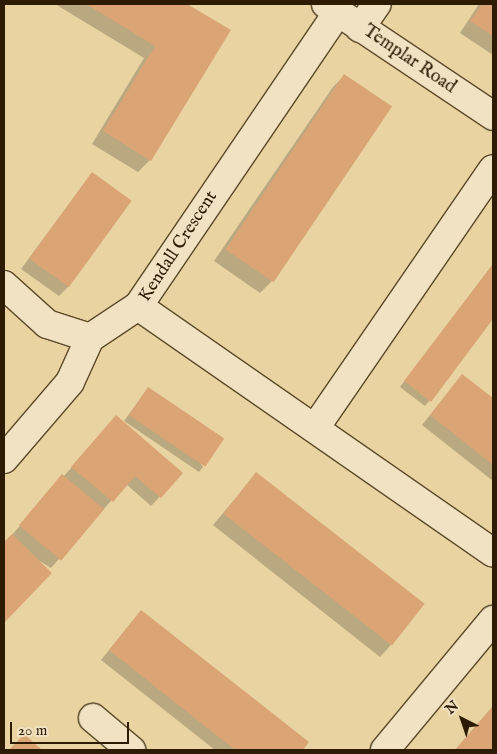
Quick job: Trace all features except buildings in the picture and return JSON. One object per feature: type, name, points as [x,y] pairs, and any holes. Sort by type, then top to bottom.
[{"type":"street","points":[[360,28],[377,4]]},
{"type":"street","name":"Templar Road","points":[[332,8],[493,116]]},
{"type":"street","name":"Kendall Crescent","points":[[332,8],[138,306],[493,553]]},
{"type":"street","points":[[315,428],[493,169]]},
{"type":"street","points":[[4,285],[47,324],[90,338]]},
{"type":"street","points":[[4,459],[70,382],[90,338],[138,306]]},
{"type":"street","points":[[385,750],[493,620]]},
{"type":"street","points":[[93,718],[132,750]]}]
